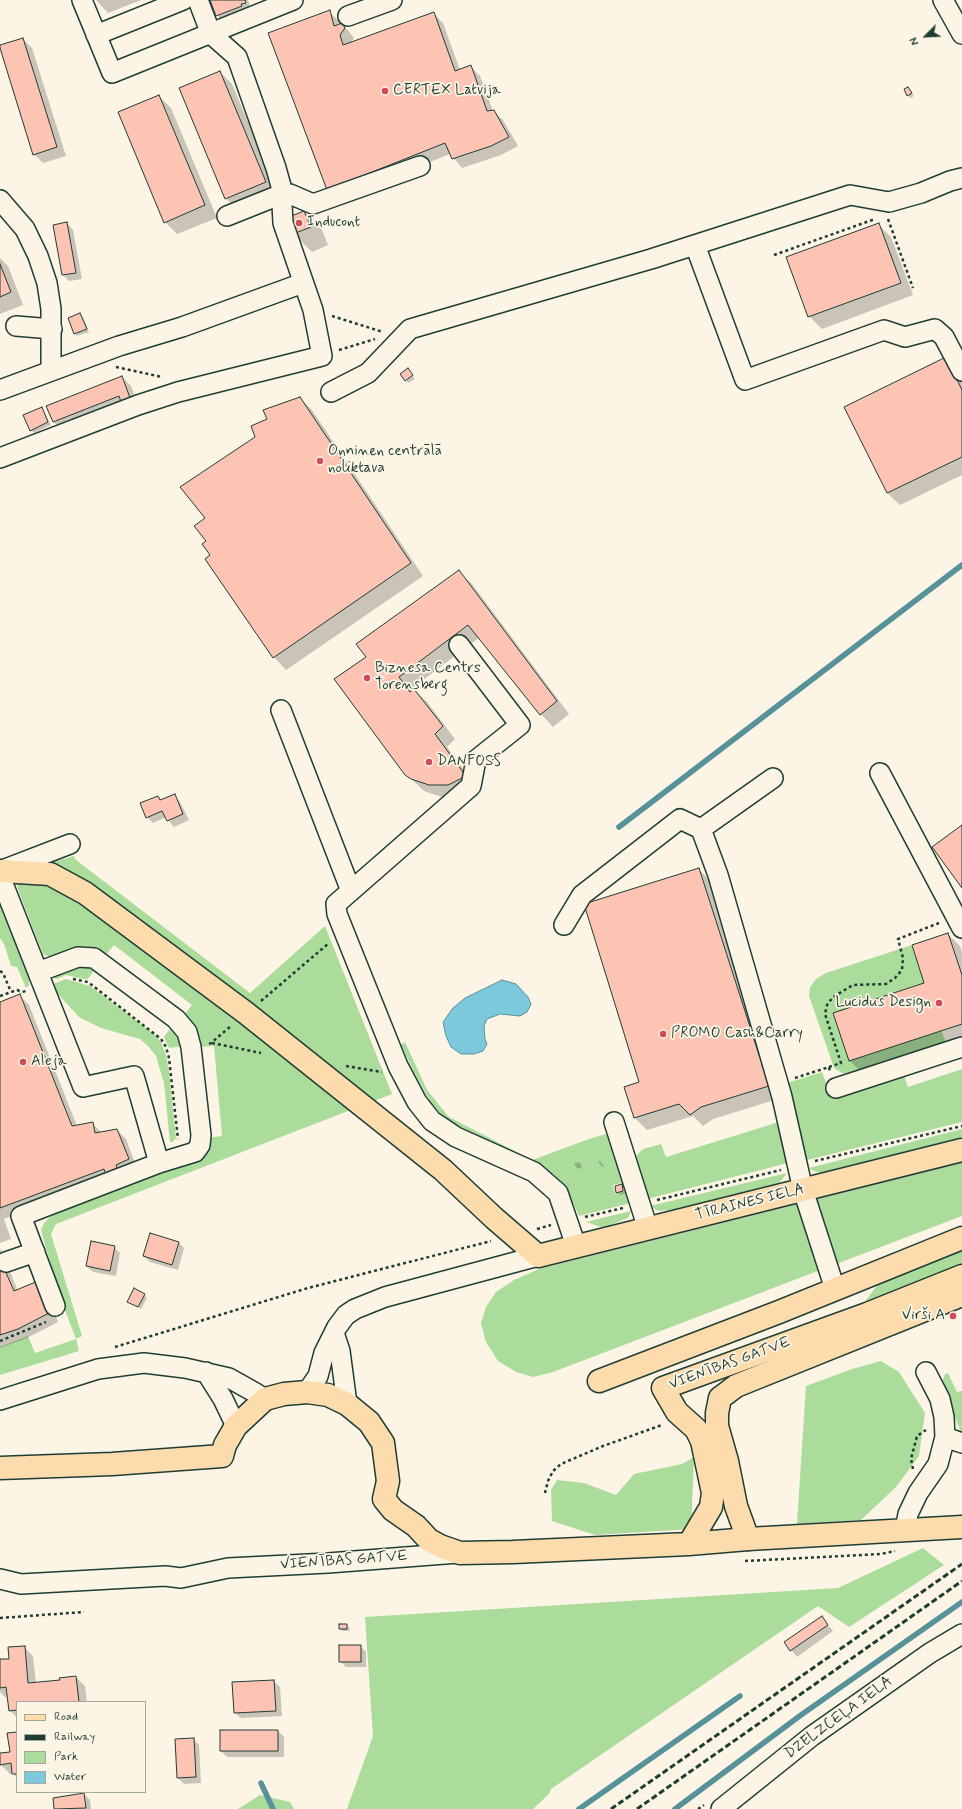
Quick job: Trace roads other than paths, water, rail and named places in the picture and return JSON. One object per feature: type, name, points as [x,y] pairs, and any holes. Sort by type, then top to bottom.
[{"type":"main road","points":[[0,871],[50,874],[85,893],[265,1028],[443,1170],[513,1235],[538,1256]]},
{"type":"main road","name":"TĪRAINES IELA","points":[[538,1256],[962,1150]]},
{"type":"main road","name":"VIENĪBAS GATVE","points":[[599,1381],[962,1238]]},
{"type":"main road","name":"VIENĪBAS GATVE","points":[[689,1544],[711,1507],[713,1492],[702,1441],[696,1429],[677,1412],[663,1388],[867,1314],[962,1276]]},
{"type":"main road","name":"VIENĪBAS GATVE","points":[[748,1539],[736,1506],[727,1461],[717,1426],[716,1413],[720,1398],[736,1386],[962,1295]]},
{"type":"main road","points":[[0,1468],[112,1464],[222,1456],[225,1445],[236,1426],[265,1399],[284,1394],[307,1392],[328,1395],[347,1404],[369,1422],[383,1443],[388,1481],[384,1499],[393,1510],[416,1526],[429,1540],[440,1546],[460,1552]]},
{"type":"main road","name":"VIENĪBAS GATVE","points":[[460,1552],[550,1551],[962,1527]]},
{"type":"street","points":[[82,0],[112,73],[293,0]]},
{"type":"street","points":[[96,35],[184,0]]},
{"type":"street","points":[[0,458],[165,396],[199,386],[322,356],[313,310],[283,223],[282,194],[276,168],[237,57],[211,34],[198,0]]},
{"type":"street","points":[[348,16],[392,0]]},
{"type":"street","points":[[943,0],[962,34]]},
{"type":"street","points":[[227,216],[282,194],[290,194],[313,204],[420,166]]},
{"type":"street","points":[[330,392],[368,373],[410,329],[695,245],[850,195],[889,202],[921,193],[950,181],[962,178]]},
{"type":"street","points":[[0,200],[25,229],[38,256],[48,284],[52,328],[51,370]]},
{"type":"street","points":[[695,245],[745,380],[884,330],[905,337],[935,329],[944,337],[962,371]]},
{"type":"street","points":[[0,390],[51,370],[119,346],[182,327],[303,283]]},
{"type":"street","points":[[16,326],[52,328]]},
{"type":"street","points":[[459,645],[520,725],[476,760],[471,786],[336,904],[337,914],[403,1077],[417,1102],[432,1121],[456,1136],[534,1172],[558,1193],[576,1246]]},
{"type":"street","points":[[281,710],[351,891]]},
{"type":"street","points":[[880,773],[959,922]]},
{"type":"street","points":[[701,829],[773,778]]},
{"type":"street","points":[[564,925],[582,895],[680,819],[701,829],[718,875],[778,1083],[803,1190],[835,1289]]},
{"type":"street","points":[[0,871],[70,844]]},
{"type":"street","points":[[0,876],[83,1087],[134,1076],[159,1163]]},
{"type":"street","points":[[41,979],[78,957],[94,958],[176,1019],[187,1032],[191,1046],[201,1135],[200,1145],[195,1152],[180,1158],[159,1163],[21,1216],[55,1306]]},
{"type":"street","points":[[836,1088],[962,1047]]},
{"type":"street","points":[[614,1122],[648,1228]]},
{"type":"street","points":[[6,1262],[35,1252]]},
{"type":"street","points":[[307,1392],[318,1376],[324,1353],[334,1333],[346,1315],[355,1309],[385,1297],[538,1256]]},
{"type":"street","points":[[334,1333],[340,1350],[347,1404]]},
{"type":"street","points":[[0,1400],[98,1369],[144,1363],[206,1372],[228,1378],[265,1399]]},
{"type":"street","points":[[206,1372],[223,1399],[236,1426]]},
{"type":"street","points":[[905,1530],[908,1514],[918,1493],[954,1440],[944,1417],[940,1399],[926,1372]]},
{"type":"street","name":"VIENĪBAS GATVE","points":[[0,1579],[21,1584],[158,1577],[181,1578],[228,1568],[328,1563],[460,1552]]},
{"type":"street","name":"DZELZCEĻA IELA","points":[[721,1809],[812,1736],[930,1653],[962,1634]]},
{"type":"water","points":[[502,980],[516,984],[528,997],[531,1004],[527,1012],[520,1016],[500,1014],[487,1019],[484,1026],[487,1044],[483,1051],[474,1054],[461,1054],[451,1047],[446,1036],[443,1022],[453,1008],[465,998]]},
{"type":"waterway","points":[[619,827],[962,565]]},
{"type":"waterway","points":[[675,1809],[801,1715],[962,1602]]},
{"type":"waterway","points":[[579,1809],[740,1696]]},
{"type":"waterway","points":[[261,1783],[273,1809]]},
{"type":"railway","points":[[611,1809],[962,1564]]},
{"type":"railway","points":[[637,1809],[962,1581]]},
{"type":"place","name":"CERTEX Latvija","points":[[385,91]]},
{"type":"place","name":"Inducont","points":[[299,223]]},
{"type":"place","name":"Onninen centrālā noliktava","points":[[320,461]]},
{"type":"place","name":"Biznesa Centrs Torensberg","points":[[367,678]]},
{"type":"place","name":"DANFOSS","points":[[429,762]]},
{"type":"place","name":"Lucidus Design","points":[[939,1003]]},
{"type":"place","name":"PROMO Cash&Carry","points":[[663,1034]]},
{"type":"place","name":"Aleja","points":[[23,1062]]},
{"type":"place","name":"Virši A","points":[[953,1316]]}]
